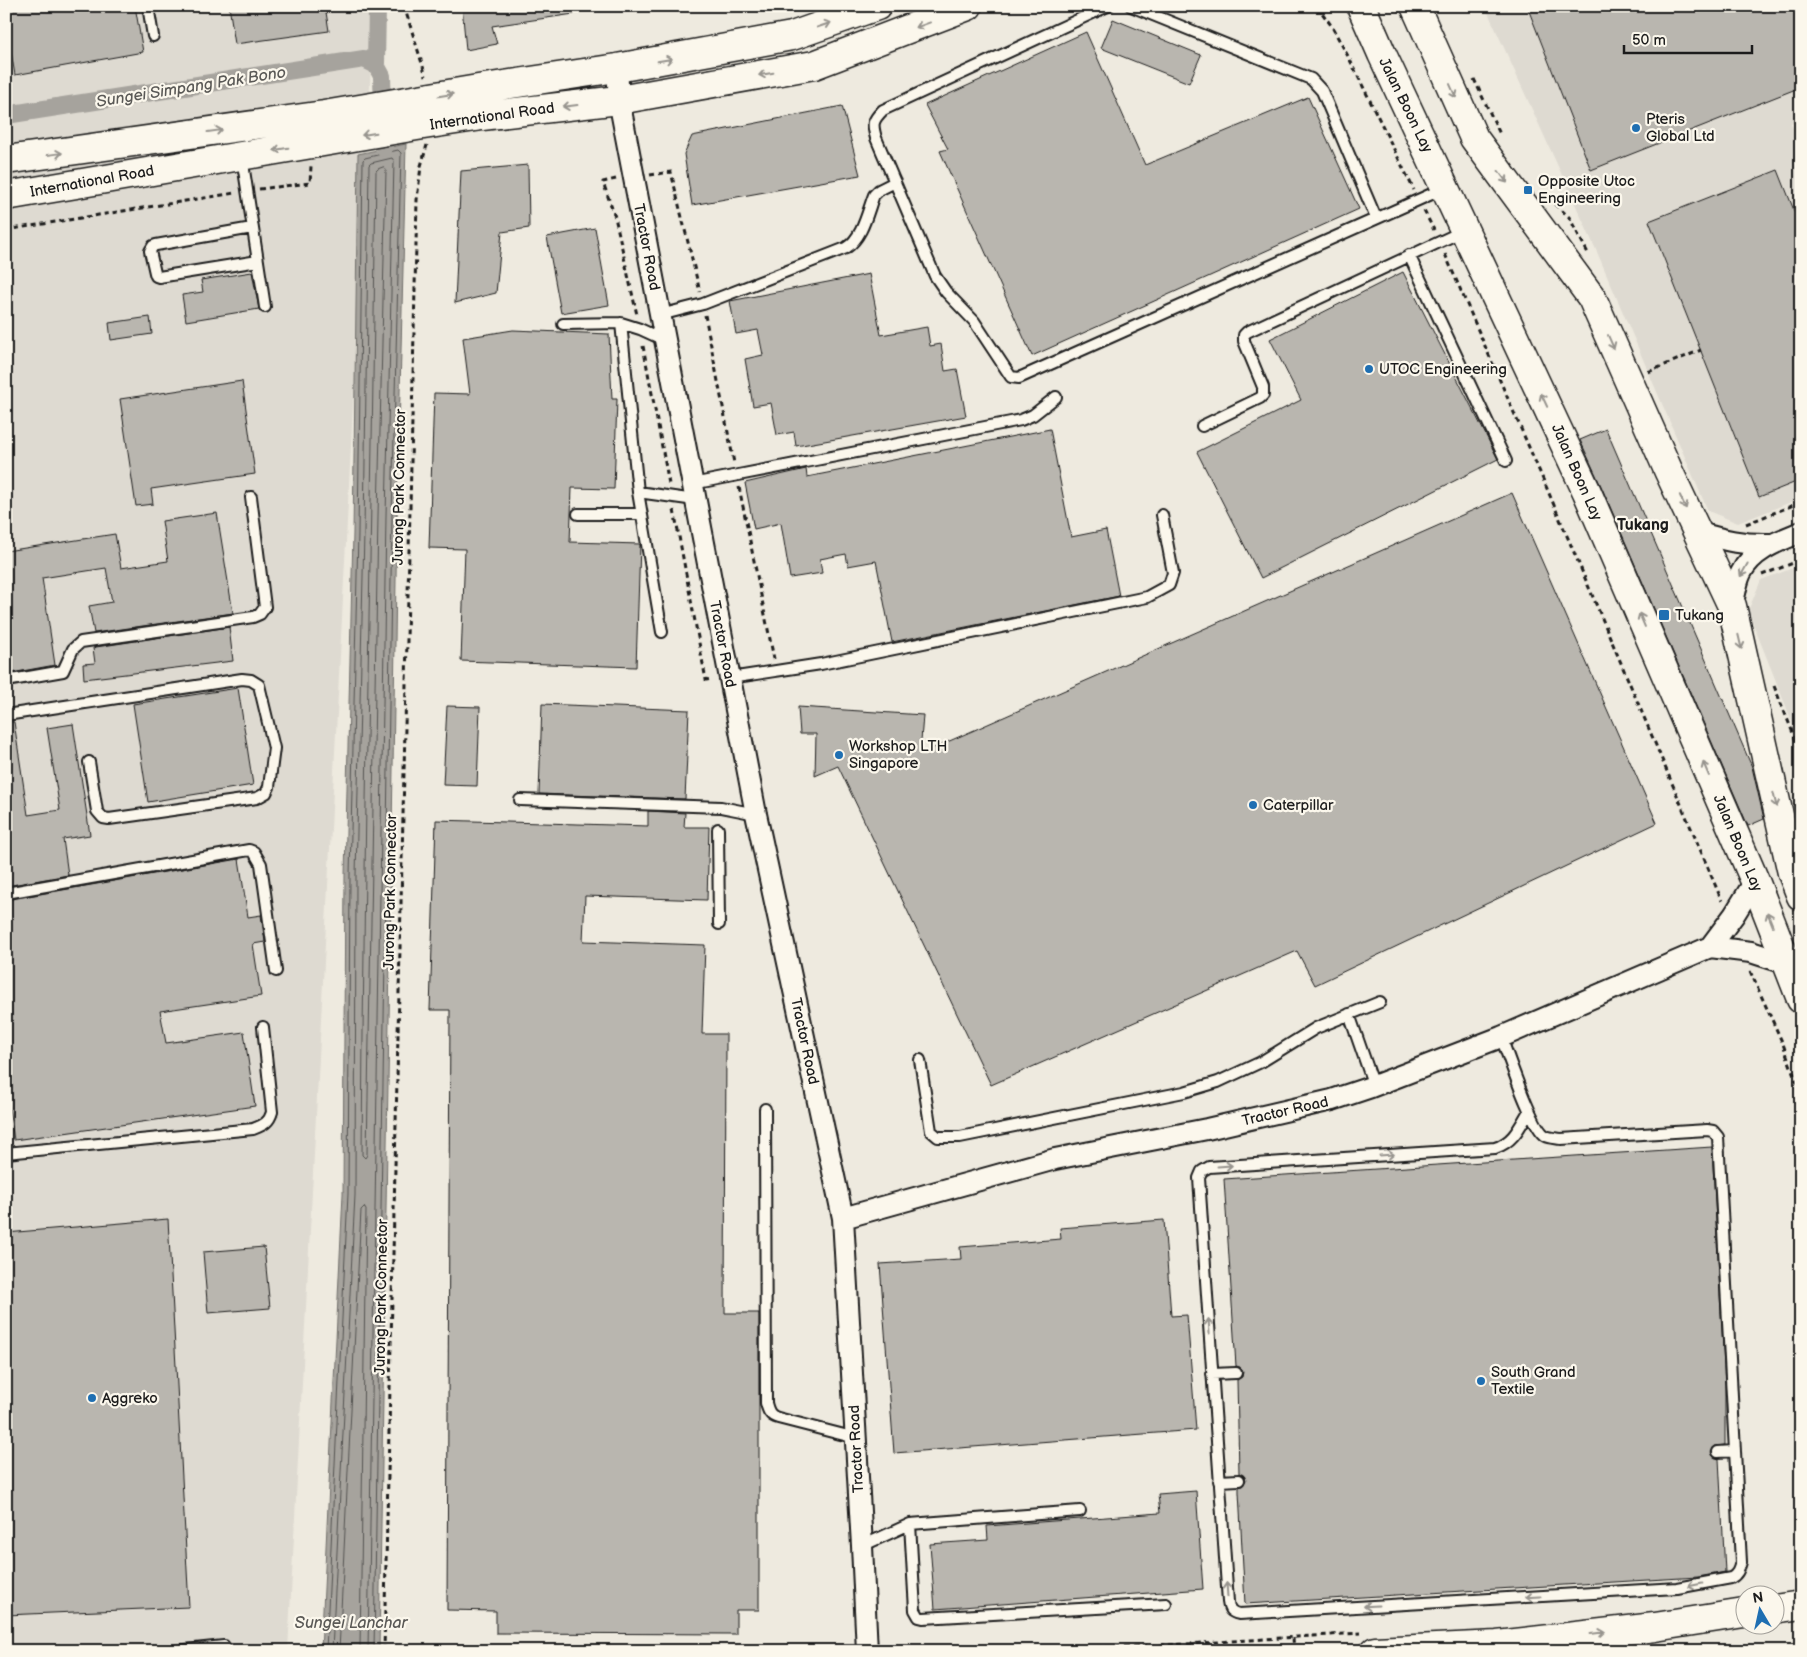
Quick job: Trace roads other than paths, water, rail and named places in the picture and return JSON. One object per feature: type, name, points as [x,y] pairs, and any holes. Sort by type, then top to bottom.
[{"type":"main road","name":"International Road","points":[[6,196],[241,156],[316,152],[478,89],[617,68],[792,36],[878,6]]},
{"type":"main road","name":"International Road","points":[[6,160],[324,115],[421,112],[482,116],[619,100],[814,66],[968,6]]},
{"type":"main road","name":"Jalan Boon Lay","points":[[1361,6],[1587,492],[1754,881],[1801,999]]},
{"type":"main road","points":[[1415,6],[1474,138],[1592,298],[1732,606],[1792,873],[1801,896]]},
{"type":"main road","points":[[1425,6],[1434,46]]},
{"type":"main road","points":[[1784,1608],[1801,1605]]},
{"type":"main road","points":[[1375,1651],[1497,1645],[1655,1627],[1734,1615]]},
{"type":"street","name":"Tractor Road","points":[[617,68],[619,100],[756,814],[842,1218],[867,1651]]},
{"type":"street","points":[[1697,532],[1749,545],[1771,544]]},
{"type":"street","points":[[1732,606],[1741,573],[1748,562],[1771,544],[1801,532]]},
{"type":"street","name":"Tractor Road","points":[[842,1218],[1055,1159],[1208,1129],[1332,1100],[1374,1086],[1501,1037],[1710,947],[1734,915],[1754,881]]},
{"type":"street","points":[[1710,947],[1751,952],[1788,964]]},
{"type":"lane","points":[[148,6],[153,36]]},
{"type":"lane","points":[[1108,6],[883,110],[876,117],[872,125],[935,276],[946,292],[974,321],[1011,377],[1018,378],[1446,188]]},
{"type":"lane","points":[[1131,6],[1311,79],[1318,85],[1376,218]]},
{"type":"lane","points":[[241,156],[265,307]]},
{"type":"lane","points":[[660,316],[703,304],[846,248],[855,242],[874,195],[879,190],[895,182]]},
{"type":"lane","points":[[252,228],[156,245],[150,251],[155,274],[159,277],[258,261]]},
{"type":"lane","points":[[1202,426],[1263,395],[1263,387],[1244,341],[1244,335],[1247,332],[1465,229]]},
{"type":"lane","points":[[1410,255],[1506,461]]},
{"type":"lane","points":[[621,323],[638,492],[662,632]]},
{"type":"lane","points":[[564,324],[621,323],[664,340]]},
{"type":"lane","points":[[638,492],[694,492],[737,476],[1021,420],[1033,415],[1056,397]]},
{"type":"lane","points":[[6,681],[63,671],[73,648],[81,642],[253,617],[260,614],[265,607],[251,497]]},
{"type":"lane","points":[[578,514],[642,514]]},
{"type":"lane","points":[[730,678],[821,664],[1147,597],[1169,585],[1173,573],[1162,515]]},
{"type":"lane","points":[[6,714],[242,678],[251,680],[259,685],[274,748],[266,793],[257,798],[109,819],[103,818],[96,811],[89,762]]},
{"type":"lane","points":[[520,800],[721,807],[756,814]]},
{"type":"lane","points":[[718,829],[719,924]]},
{"type":"lane","points":[[6,893],[249,850],[254,852],[261,864],[276,971]]},
{"type":"lane","points":[[920,1060],[932,1131],[938,1137],[960,1137],[1184,1092],[1218,1082],[1261,1062],[1316,1028],[1380,1002]]},
{"type":"lane","points":[[1349,1014],[1374,1086]]},
{"type":"lane","points":[[6,1153],[253,1129],[263,1125],[270,1119],[272,1112],[263,1027]]},
{"type":"lane","points":[[1501,1037],[1529,1111],[1541,1132],[1546,1136],[1554,1138],[1713,1130],[1718,1137],[1727,1340],[1741,1562],[1739,1569],[1736,1575],[1731,1578],[1677,1588],[1239,1614],[1232,1612],[1228,1606],[1199,1178],[1205,1168],[1495,1148],[1512,1140],[1529,1111]]},
{"type":"lane","points":[[766,1108],[766,1403],[772,1416],[856,1438]]},
{"type":"lane","points":[[1212,1374],[1236,1373]]},
{"type":"lane","points":[[1718,1452],[1734,1451]]},
{"type":"lane","points":[[1220,1481],[1239,1480]]},
{"type":"lane","points":[[862,1546],[910,1524],[1080,1511]]},
{"type":"lane","points":[[910,1524],[915,1610],[919,1617],[1166,1604]]},
{"type":"lane","points":[[175,1651],[224,1646],[227,1651]]},
{"type":"water","name":"Sungei Lanchar","points":[[406,144],[397,516],[379,1651],[321,1651],[343,1194],[345,875],[353,533],[358,154]]},
{"type":"waterway","name":"Sungei Lanchar","points":[[377,6],[376,65],[382,76],[384,148]]},
{"type":"waterway","name":"Sungei Simpang Pak Bono","points":[[6,115],[364,59],[376,65]]},
{"type":"place","name":"Pteris Global Ltd","points":[[1636,128]]},
{"type":"place","name":"Opposite Utoc Engineering","points":[[1528,190]]},
{"type":"place","name":"UTOC Engineering","points":[[1369,369]]},
{"type":"place","name":"Tukang","points":[[1664,615]]},
{"type":"place","name":"Workshop LTH Singapore","points":[[839,755]]},
{"type":"place","name":"Caterpillar","points":[[1253,805]]},
{"type":"place","name":"South Grand Textile","points":[[1481,1381]]},
{"type":"place","name":"Aggreko","points":[[92,1398]]},
{"type":"district","name":"Tukang","points":[[1643,524]]}]
